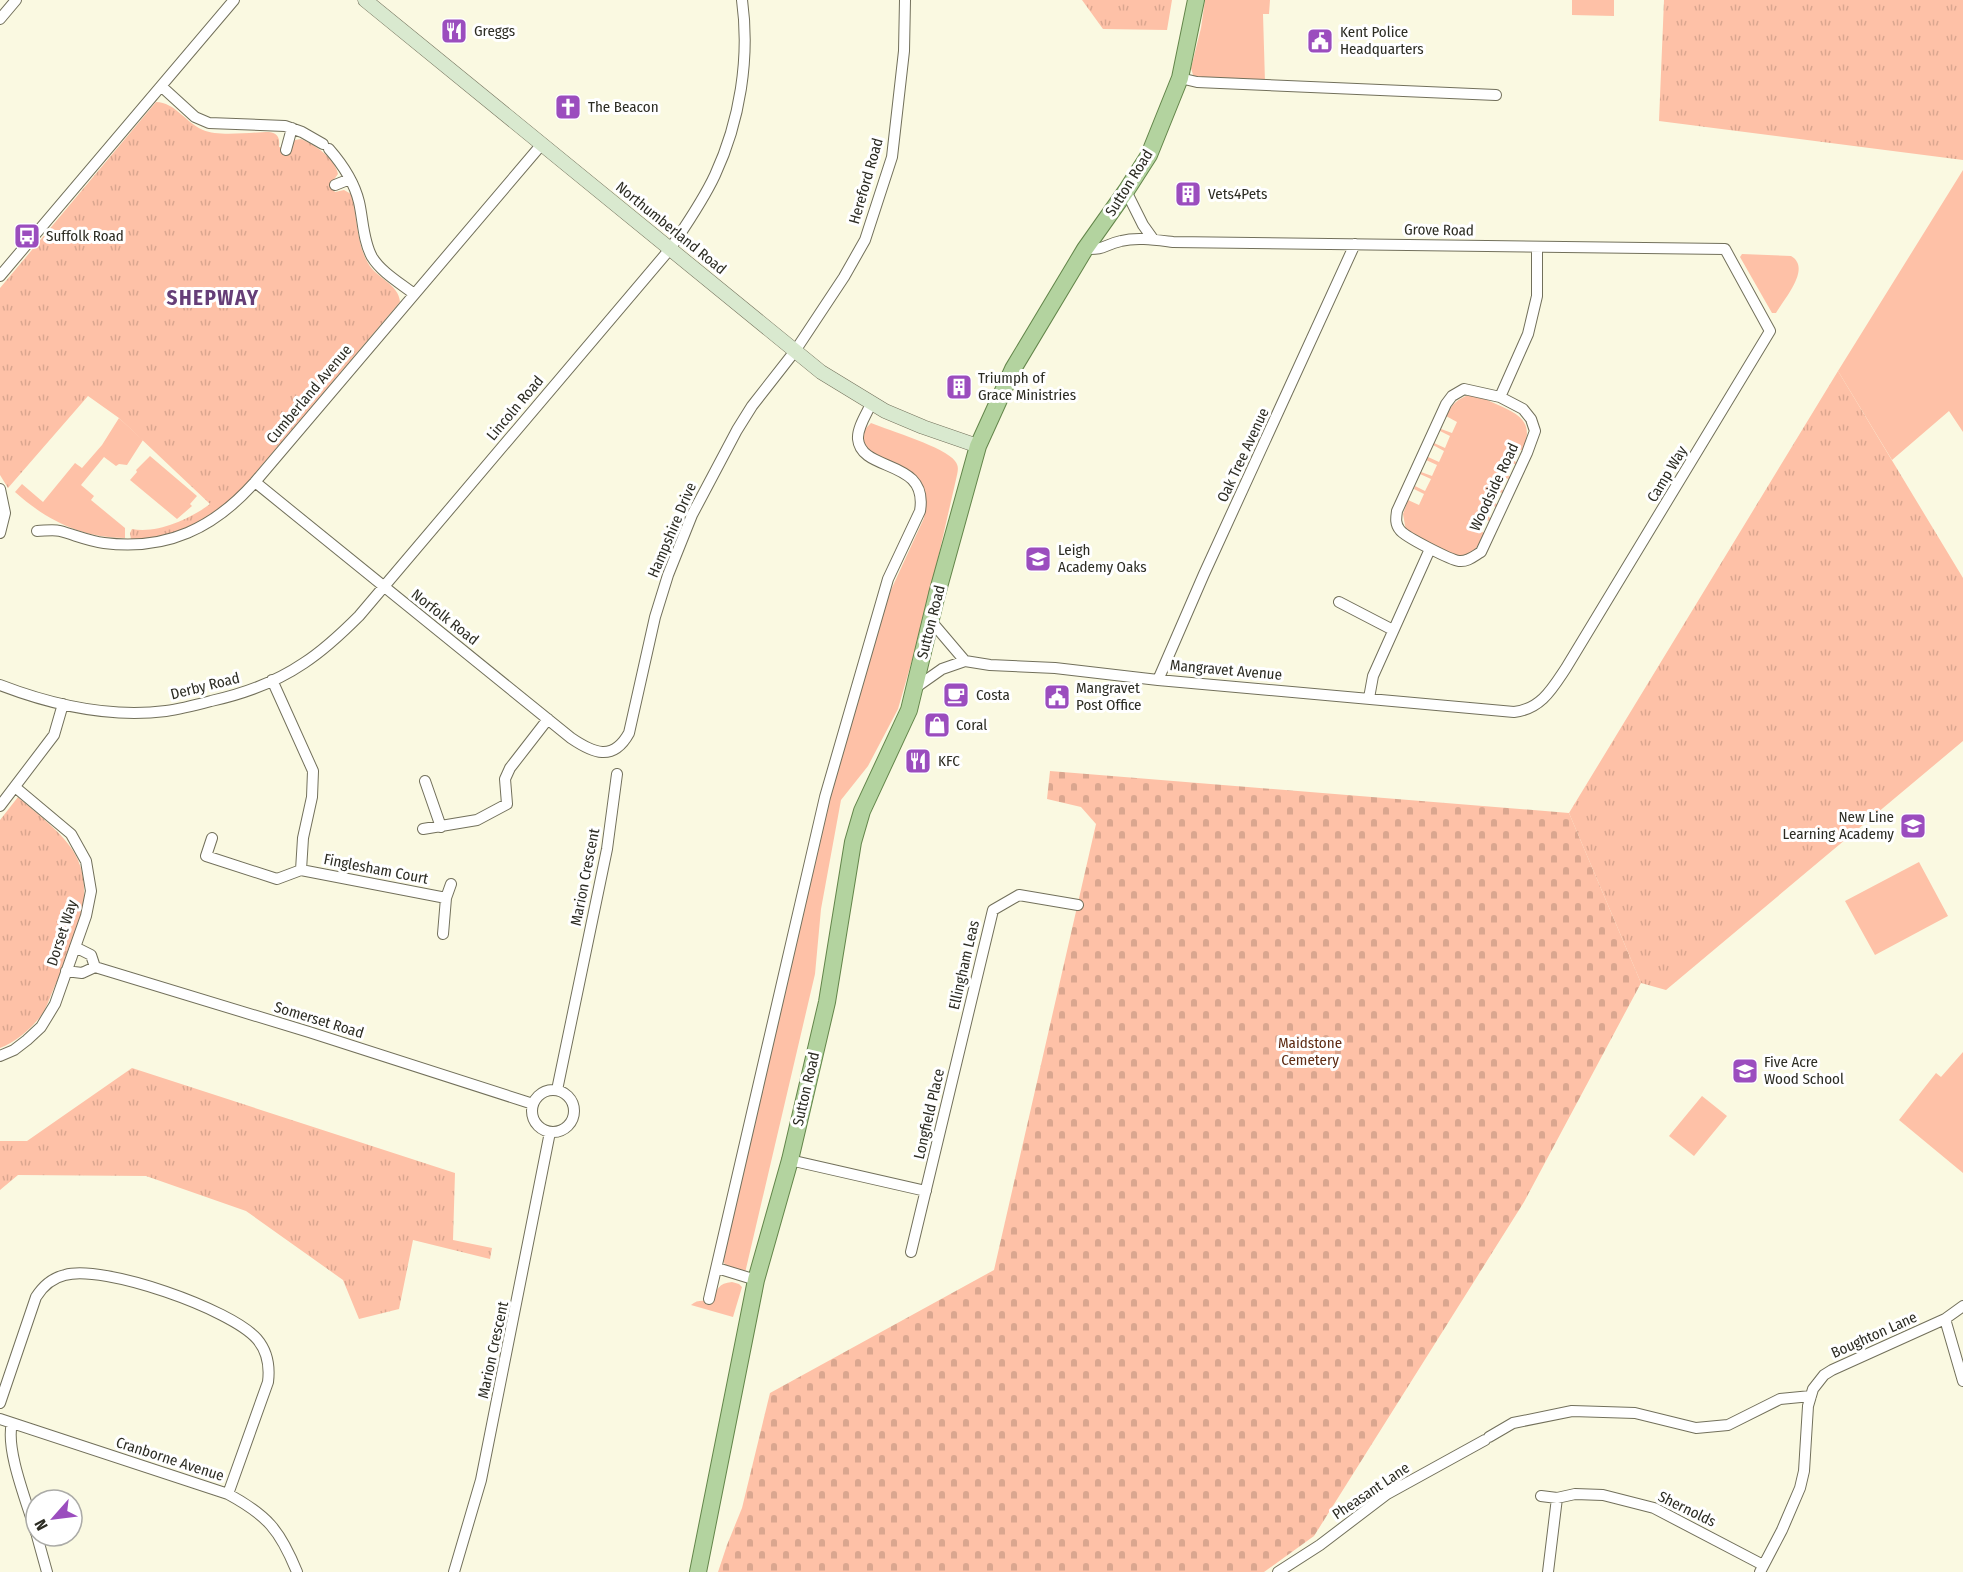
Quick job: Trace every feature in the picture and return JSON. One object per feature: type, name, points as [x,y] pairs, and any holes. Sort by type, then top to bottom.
[{"type":"main road","name":"Sutton Road","points":[[698,1572],[756,1280],[790,1160],[827,1002],[853,842],[862,811],[909,710],[978,446],[1013,369],[1085,249],[1149,155],[1180,78],[1196,0]]},
{"type":"street","points":[[0,19],[16,0]]},
{"type":"street","points":[[0,276],[234,0]]},
{"type":"street","name":"Northumberland Road","points":[[365,0],[821,372],[871,404],[923,427],[978,446]]},
{"type":"street","name":"Lincoln Road","points":[[383,587],[670,249],[694,214],[715,176],[731,131],[743,79],[745,32],[742,0]]},
{"type":"street","name":"Hereford Road","points":[[795,351],[844,277],[865,240],[892,157],[902,71],[905,0]]},
{"type":"street","points":[[1180,78],[1197,81],[1496,94]]},
{"type":"street","points":[[161,86],[195,117],[209,123],[263,124],[292,128],[326,146],[350,179],[358,200],[372,257],[385,272],[414,294]]},
{"type":"street","points":[[286,150],[292,128]]},
{"type":"street","name":"Cumberland Avenue","points":[[37,531],[58,531],[102,543],[119,545],[164,540],[207,525],[229,508],[255,482],[542,144]]},
{"type":"street","points":[[335,185],[350,179]]},
{"type":"street","points":[[1126,191],[1143,225],[1153,239]]},
{"type":"street","name":"Grove Road","points":[[1085,249],[1101,250],[1120,241],[1153,239],[1173,242],[1725,249]]},
{"type":"street","name":"Oak Tree Avenue","points":[[1158,680],[1355,243]]},
{"type":"street","points":[[1500,397],[1528,334],[1537,296],[1537,247]]},
{"type":"street","name":"Camp Way","points":[[1535,706],[1545,697],[1566,668],[1770,330],[1725,249]]},
{"type":"street","name":"Hampshire Drive","points":[[623,742],[632,722],[655,616],[668,574],[692,515],[742,422],[795,351]]},
{"type":"street","name":"Woodside Road","points":[[1464,389],[1500,397],[1523,409],[1531,419],[1535,430],[1527,453],[1481,552],[1470,560],[1459,561],[1430,549],[1400,531],[1396,521],[1397,512],[1446,404],[1452,396],[1464,389]]},
{"type":"street","points":[[709,1299],[825,797],[888,579],[920,511],[922,500],[916,484],[909,476],[871,457],[860,446],[858,436],[871,404]]},
{"type":"street","name":"Norfolk Road","points":[[255,482],[548,719],[592,751],[598,753],[608,751],[623,742]]},
{"type":"street","points":[[0,489],[5,507],[4,522],[0,533]]},
{"type":"street","points":[[1369,698],[1373,676],[1430,549]]},
{"type":"street","name":"Derby Road","points":[[0,685],[43,700],[110,712],[168,711],[222,699],[272,680],[301,665],[333,641],[359,616],[383,587]]},
{"type":"street","points":[[1339,602],[1393,630]]},
{"type":"street","points":[[915,688],[942,669],[965,660],[931,621]]},
{"type":"street","name":"Mangravet Avenue","points":[[965,660],[990,665],[1055,668],[1158,680],[1514,712],[1535,706]]},
{"type":"street","name":"Finglesham Court","points":[[272,680],[313,771],[312,797],[303,838],[301,870]]},
{"type":"street","points":[[0,806],[54,735],[63,704]]},
{"type":"street","points":[[423,829],[477,820],[507,804],[505,779],[510,768],[548,719]]},
{"type":"street","name":"Marion Crescent","points":[[558,1090],[607,849],[617,774]]},
{"type":"street","points":[[425,781],[441,827]]},
{"type":"street","name":"Dorset Way","points":[[0,1056],[14,1050],[40,1027],[55,1004],[86,916],[91,891],[86,861],[71,834],[15,787]]},
{"type":"street","name":"Finglesham Court","points":[[212,838],[206,856],[277,879],[301,870],[446,898]]},
{"type":"street","name":"Finglesham Court","points":[[443,934],[446,898],[451,884]]},
{"type":"street","name":"Ellingham Leas","points":[[960,1045],[993,910],[1019,895],[1078,905]]},
{"type":"street","name":"Somerset Road","points":[[75,947],[91,955],[95,967]]},
{"type":"street","name":"Somerset Road","points":[[66,971],[82,974],[95,967],[309,1032],[533,1104]]},
{"type":"street","name":"Longfield Place","points":[[911,1252],[960,1045]]},
{"type":"street","points":[[558,1090],[571,1100],[573,1116],[563,1129],[550,1132],[541,1128],[534,1120],[533,1104],[536,1098],[544,1092],[558,1090]]},
{"type":"street","name":"Marion Crescent","points":[[454,1572],[481,1480],[550,1132]]},
{"type":"street","points":[[790,1160],[926,1191]]},
{"type":"street","points":[[717,1268],[756,1280]]},
{"type":"street","points":[[0,1403],[36,1297],[44,1286],[66,1274],[115,1278],[157,1288],[199,1304],[236,1323],[256,1337],[269,1363],[268,1382],[228,1494]]},
{"type":"street","name":"Boughton Lane","points":[[1810,1396],[1818,1382],[1832,1370],[1944,1320],[1963,1306]]},
{"type":"street","points":[[1944,1320],[1963,1381]]},
{"type":"street","points":[[1762,1569],[1800,1488],[1804,1471],[1810,1396]]},
{"type":"street","name":"Pheasant Lane","points":[[1278,1572],[1320,1545],[1387,1494],[1514,1423],[1572,1411],[1635,1413],[1696,1428],[1728,1425],[1780,1399],[1810,1396]]},
{"type":"street","name":"Cranborne Avenue","points":[[0,1419],[228,1494],[253,1508],[273,1527],[286,1547],[297,1572]]},
{"type":"street","points":[[12,1423],[11,1447],[24,1493]]},
{"type":"street","name":"Shernolds","points":[[1541,1496],[1557,1498],[1575,1494],[1603,1495],[1654,1508],[1762,1569]]},
{"type":"street","points":[[1548,1572],[1557,1498]]},
{"type":"street","points":[[40,1548],[47,1572]]},
{"type":"green space","points":[[1082,0],[1172,0],[1167,30],[1103,29]]},
{"type":"green space","points":[[1205,0],[1270,0],[1269,14],[1263,14],[1265,82],[1198,79],[1193,75],[1191,68]]},
{"type":"green space","points":[[1572,0],[1614,0],[1614,16],[1572,15]]},
{"type":"green space","points":[[1664,0],[1963,0],[1963,160],[1659,121]]},
{"type":"green space","points":[[156,102],[169,105],[203,130],[226,134],[269,132],[278,136],[279,147],[288,149],[295,140],[301,139],[324,153],[333,163],[338,174],[330,185],[335,192],[344,190],[351,194],[361,247],[368,263],[396,290],[400,302],[235,497],[202,523],[163,536],[131,540],[132,529],[152,529],[173,524],[210,504],[119,418],[88,396],[8,488],[0,475],[0,288]]},
{"type":"green space","points":[[1963,170],[1963,432],[1949,411],[1892,460],[1838,371]]},
{"type":"green space","points":[[1742,254],[1791,256],[1797,261],[1798,276],[1776,313],[1772,313],[1740,257]]},
{"type":"green space","points":[[1838,371],[1963,578],[1963,741],[1666,990],[1641,983],[1569,813]]},
{"type":"green space","points":[[1469,395],[1483,398],[1512,412],[1523,421],[1527,433],[1523,451],[1513,446],[1508,458],[1518,463],[1517,465],[1506,461],[1501,472],[1511,477],[1510,480],[1500,475],[1495,486],[1505,491],[1504,494],[1493,489],[1488,500],[1499,505],[1498,508],[1487,503],[1482,514],[1493,519],[1491,522],[1480,517],[1475,528],[1486,534],[1469,554],[1453,557],[1406,531],[1403,514],[1408,500],[1419,505],[1424,494],[1414,489],[1415,486],[1425,491],[1431,479],[1420,474],[1421,472],[1432,476],[1437,465],[1426,460],[1428,457],[1439,462],[1444,451],[1433,445],[1434,443],[1445,448],[1450,436],[1440,431],[1441,429],[1452,433],[1457,422],[1446,416],[1448,412],[1458,401]]},
{"type":"green space","points":[[119,418],[143,440],[127,465],[116,466],[104,457],[81,485],[94,496],[91,500],[125,528],[125,538],[94,535],[66,526],[39,511],[15,492],[22,484],[43,502],[75,463],[82,468],[102,445]]},
{"type":"green space","points":[[871,423],[940,450],[955,461],[958,471],[925,615],[898,709],[868,766],[841,800],[821,909],[815,974],[745,1273],[726,1267],[723,1260],[829,794],[885,603],[924,518],[926,501],[923,487],[918,480],[868,453],[862,439],[865,429]]},
{"type":"green space","points":[[150,456],[197,496],[190,504],[192,506],[177,519],[130,480]]},
{"type":"green space","name":"Maidstone Cemetery","points":[[1050,771],[1569,813],[1641,983],[1524,1202],[1314,1536],[1264,1572],[718,1572],[742,1508],[770,1393],[994,1270],[1096,824],[1081,807],[1047,799]]},
{"type":"green space","points":[[18,797],[51,826],[73,851],[83,876],[83,909],[74,942],[44,1011],[27,1031],[0,1048],[0,820]]},
{"type":"green space","points":[[1919,862],[1948,916],[1875,955],[1845,901]]},
{"type":"green space","points":[[1963,1052],[1963,1173],[1899,1120],[1936,1073],[1941,1077]]},
{"type":"green space","points":[[132,1068],[455,1173],[453,1240],[492,1248],[490,1259],[413,1240],[399,1309],[359,1319],[343,1280],[246,1211],[146,1176],[18,1175],[0,1190],[0,1141],[27,1141]]},
{"type":"green space","points":[[1702,1096],[1727,1116],[1694,1156],[1669,1136]]},
{"type":"green space","points":[[732,1282],[742,1287],[733,1317],[691,1305],[699,1301],[713,1302],[718,1288]]},
{"type":"place","name":"Greggs","points":[[454,31]]},
{"type":"place","name":"Kent Police Headquarters","points":[[1320,41]]},
{"type":"place","name":"The Beacon","points":[[568,107]]},
{"type":"place","name":"Vets4Pets","points":[[1188,194]]},
{"type":"place","name":"Suffolk Road","points":[[27,236]]},
{"type":"place","name":"Triumph of Grace Ministries","points":[[959,387]]},
{"type":"place","name":"Leigh Academy Oaks","points":[[1038,559]]},
{"type":"place","name":"Costa","points":[[956,695]]},
{"type":"place","name":"Mangravet Post Office","points":[[1057,697]]},
{"type":"place","name":"Coral","points":[[937,725]]},
{"type":"place","name":"KFC","points":[[918,761]]},
{"type":"place","name":"New Line Learning Academy","points":[[1913,826]]},
{"type":"place","name":"Five Acre Wood School","points":[[1745,1071]]},
{"type":"district","name":"SHEPWAY","points":[[213,298]]}]
